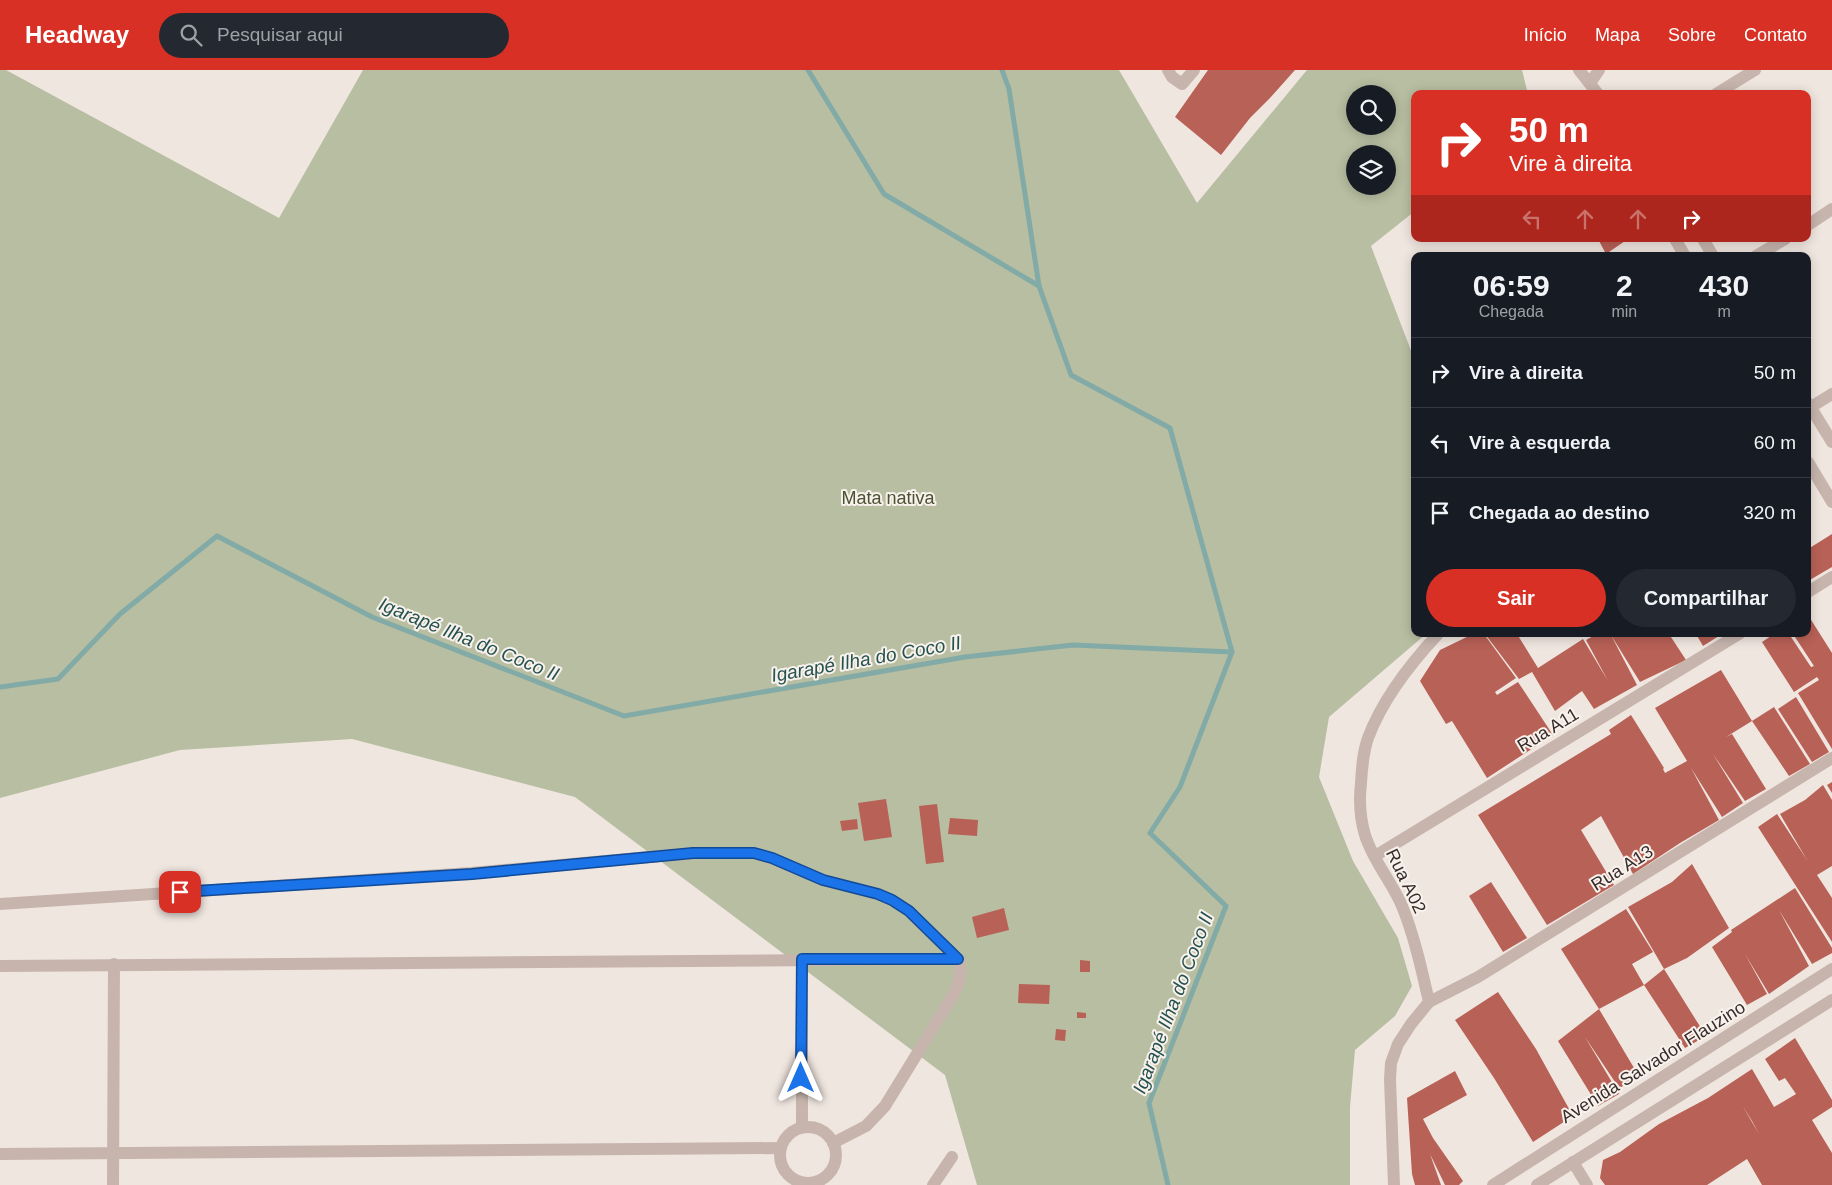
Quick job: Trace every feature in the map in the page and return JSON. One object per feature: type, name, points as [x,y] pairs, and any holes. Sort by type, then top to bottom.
[{"type":"street","points":[[1168,70],[1172,78],[1182,84],[1194,70]]},
{"type":"street","points":[[1579,70],[1595,90]]},
{"type":"street","points":[[1590,83],[1599,70]]},
{"type":"street","points":[[1723,90],[1756,70]]},
{"type":"street","points":[[1811,223],[1832,210]]},
{"type":"street","points":[[1763,252],[1780,242]]},
{"type":"street","points":[[1811,404],[1832,394]]},
{"type":"street","points":[[1811,408],[1832,442]]},
{"type":"street","points":[[1811,467],[1832,502]]},
{"type":"street","points":[[1811,590],[1832,577]]},
{"type":"street","name":"Rua A02","points":[[1428,1002],[1422,970],[1402,906],[1366,838],[1362,824],[1359,797],[1363,759],[1368,738],[1378,716],[1412,662],[1435,637]]},
{"type":"street","name":"Rua A11","points":[[1374,856],[1734,637]]},
{"type":"street","name":"Rua A13","points":[[1428,1002],[1464,985],[1494,967],[1832,758]]},
{"type":"street","points":[[0,904],[472,874],[693,853],[754,853],[772,858],[823,880],[878,894],[892,900],[909,911],[958,959],[961,972],[955,992],[885,1106],[866,1126],[834,1143]]},
{"type":"street","points":[[802,959],[802,1127]]},
{"type":"street","points":[[0,966],[958,959]]},
{"type":"street","points":[[113,1185],[114,964]]},
{"type":"street","name":"Avenida Salvador Flauzino","points":[[1493,1185],[1832,969]]},
{"type":"street","points":[[1537,1185],[1832,1000]]},
{"type":"street","points":[[1394,1185],[1391,1063],[1398,1044],[1428,1002]]},
{"type":"street","points":[[825,1185],[832,1170],[835,1161],[834,1143],[820,1129],[811,1126],[802,1127],[788,1134],[780,1148],[781,1163],[790,1181],[808,1183],[817,1181],[825,1177],[832,1170]]},
{"type":"street","points":[[0,1154],[780,1148]]},
{"type":"street","points":[[933,1185],[952,1157]]},
{"type":"street","points":[[1573,1162],[1586,1185]]},
{"type":"green space","name":"Mata nativa","points":[[0,70],[6,70],[279,218],[363,70],[1119,70],[1197,203],[1307,70],[1522,70],[1527,90],[1411,90],[1411,214],[1371,246],[1411,351],[1411,637],[1422,637],[1329,717],[1319,777],[1353,861],[1398,938],[1412,986],[1395,1016],[1355,1050],[1350,1107],[1350,1185],[977,1185],[945,1075],[575,797],[352,739],[180,750],[0,798]]},
{"type":"building","points":[[1208,70],[1295,70],[1250,118],[1221,155],[1175,117]]},
{"type":"building","points":[[1600,242],[1624,242],[1609,252],[1605,252]]},
{"type":"building","points":[[1832,534],[1832,567],[1811,579],[1811,547]]},
{"type":"building","points":[[1811,620],[1832,653],[1832,749],[1798,693],[1819,680],[1817,677],[1794,692],[1762,642],[1770,637],[1791,637],[1811,667],[1814,666],[1795,637],[1811,637]]},
{"type":"building","points":[[1467,637],[1486,637],[1516,678],[1495,692],[1497,695],[1518,682],[1553,735],[1487,778],[1452,721],[1446,724],[1420,681],[1440,650]]},
{"type":"building","points":[[1487,637],[1519,637],[1538,668],[1583,639],[1608,681],[1586,640],[1592,637],[1612,637],[1637,685],[1594,709],[1582,691],[1555,711],[1532,672],[1519,679]]},
{"type":"building","points":[[1612,637],[1671,637],[1686,660],[1640,682]]},
{"type":"building","points":[[1698,637],[1717,637],[1703,646]]},
{"type":"building","points":[[1721,670],[1752,721],[1726,737],[1732,734],[1766,789],[1745,801],[1713,754],[1743,803],[1722,817],[1691,768],[1719,820],[1633,874],[1601,816],[1581,830],[1614,885],[1547,925],[1478,815],[1611,734],[1609,730],[1631,715],[1664,768],[1665,773],[1687,761],[1655,708]]},
{"type":"building","points":[[1796,697],[1829,752],[1812,762],[1778,709]]},
{"type":"building","points":[[1774,707],[1810,764],[1789,776],[1752,721]]},
{"type":"building","points":[[1832,782],[1832,793],[1827,785]]},
{"type":"building","points":[[1823,785],[1832,800],[1832,866],[1817,875],[1832,898],[1832,942],[1758,827],[1777,814],[1807,860],[1780,814],[1805,800]]},
{"type":"building","points":[[886,799],[892,837],[864,841],[858,803]]},
{"type":"building","points":[[937,804],[944,862],[926,864],[919,806]]},
{"type":"building","points":[[950,818],[978,820],[977,836],[948,834]]},
{"type":"building","points":[[857,819],[858,829],[842,831],[840,821]]},
{"type":"building","points":[[1692,864],[1729,928],[1687,958],[1664,969],[1628,907],[1672,882]]},
{"type":"building","points":[[1491,882],[1527,938],[1503,952],[1469,896]]},
{"type":"building","points":[[1795,888],[1832,948],[1832,953],[1812,964],[1779,910],[1809,966],[1769,994],[1745,954],[1767,994],[1747,1005],[1712,947],[1732,932],[1731,930]]},
{"type":"building","points":[[1004,908],[1009,930],[977,938],[972,917]]},
{"type":"building","points":[[1626,909],[1653,952],[1632,964],[1644,985],[1599,1009],[1561,949]]},
{"type":"building","points":[[1080,960],[1090,961],[1090,972],[1080,972]]},
{"type":"building","points":[[1664,969],[1706,1036],[1685,1048],[1644,985]]},
{"type":"building","points":[[1019,984],[1050,985],[1049,1004],[1018,1003]]},
{"type":"building","points":[[1498,992],[1536,1049],[1573,1116],[1533,1142],[1494,1078],[1455,1020]]},
{"type":"building","points":[[1599,1009],[1640,1078],[1619,1088],[1585,1037],[1619,1094],[1598,1106],[1558,1041]]},
{"type":"building","points":[[1077,1012],[1086,1013],[1086,1018],[1077,1018]]},
{"type":"building","points":[[1056,1029],[1066,1030],[1065,1041],[1055,1040]]},
{"type":"building","points":[[1795,1038],[1832,1100],[1832,1107],[1812,1120],[1832,1153],[1832,1185],[1762,1185],[1747,1159],[1707,1185],[1605,1185],[1600,1178],[1603,1160],[1620,1152],[1659,1124],[1708,1098],[1752,1069],[1774,1107],[1796,1094],[1785,1078],[1779,1081],[1765,1059]]},
{"type":"building","points":[[1455,1071],[1467,1095],[1423,1119],[1433,1138],[1463,1181],[1459,1185],[1445,1185],[1430,1154],[1441,1185],[1415,1185],[1412,1174],[1407,1098]]},
{"type":"waterway","points":[[808,70],[884,194],[1039,286]]},
{"type":"waterway","points":[[1002,70],[1009,89],[1039,286],[1071,375],[1170,428],[1232,652]]},
{"type":"waterway","name":"Igarapé Ilha do Coco II","points":[[0,687],[58,679],[120,614],[217,536],[372,617],[624,716],[965,657],[1073,645],[1232,652],[1180,787],[1150,833],[1226,906],[1149,1103],[1168,1185]]},
{"type":"route","points":[[180,892],[472,874],[693,853],[754,853],[772,858],[823,880],[878,894],[892,900],[909,911],[958,959],[802,959],[801,1078]]}]
